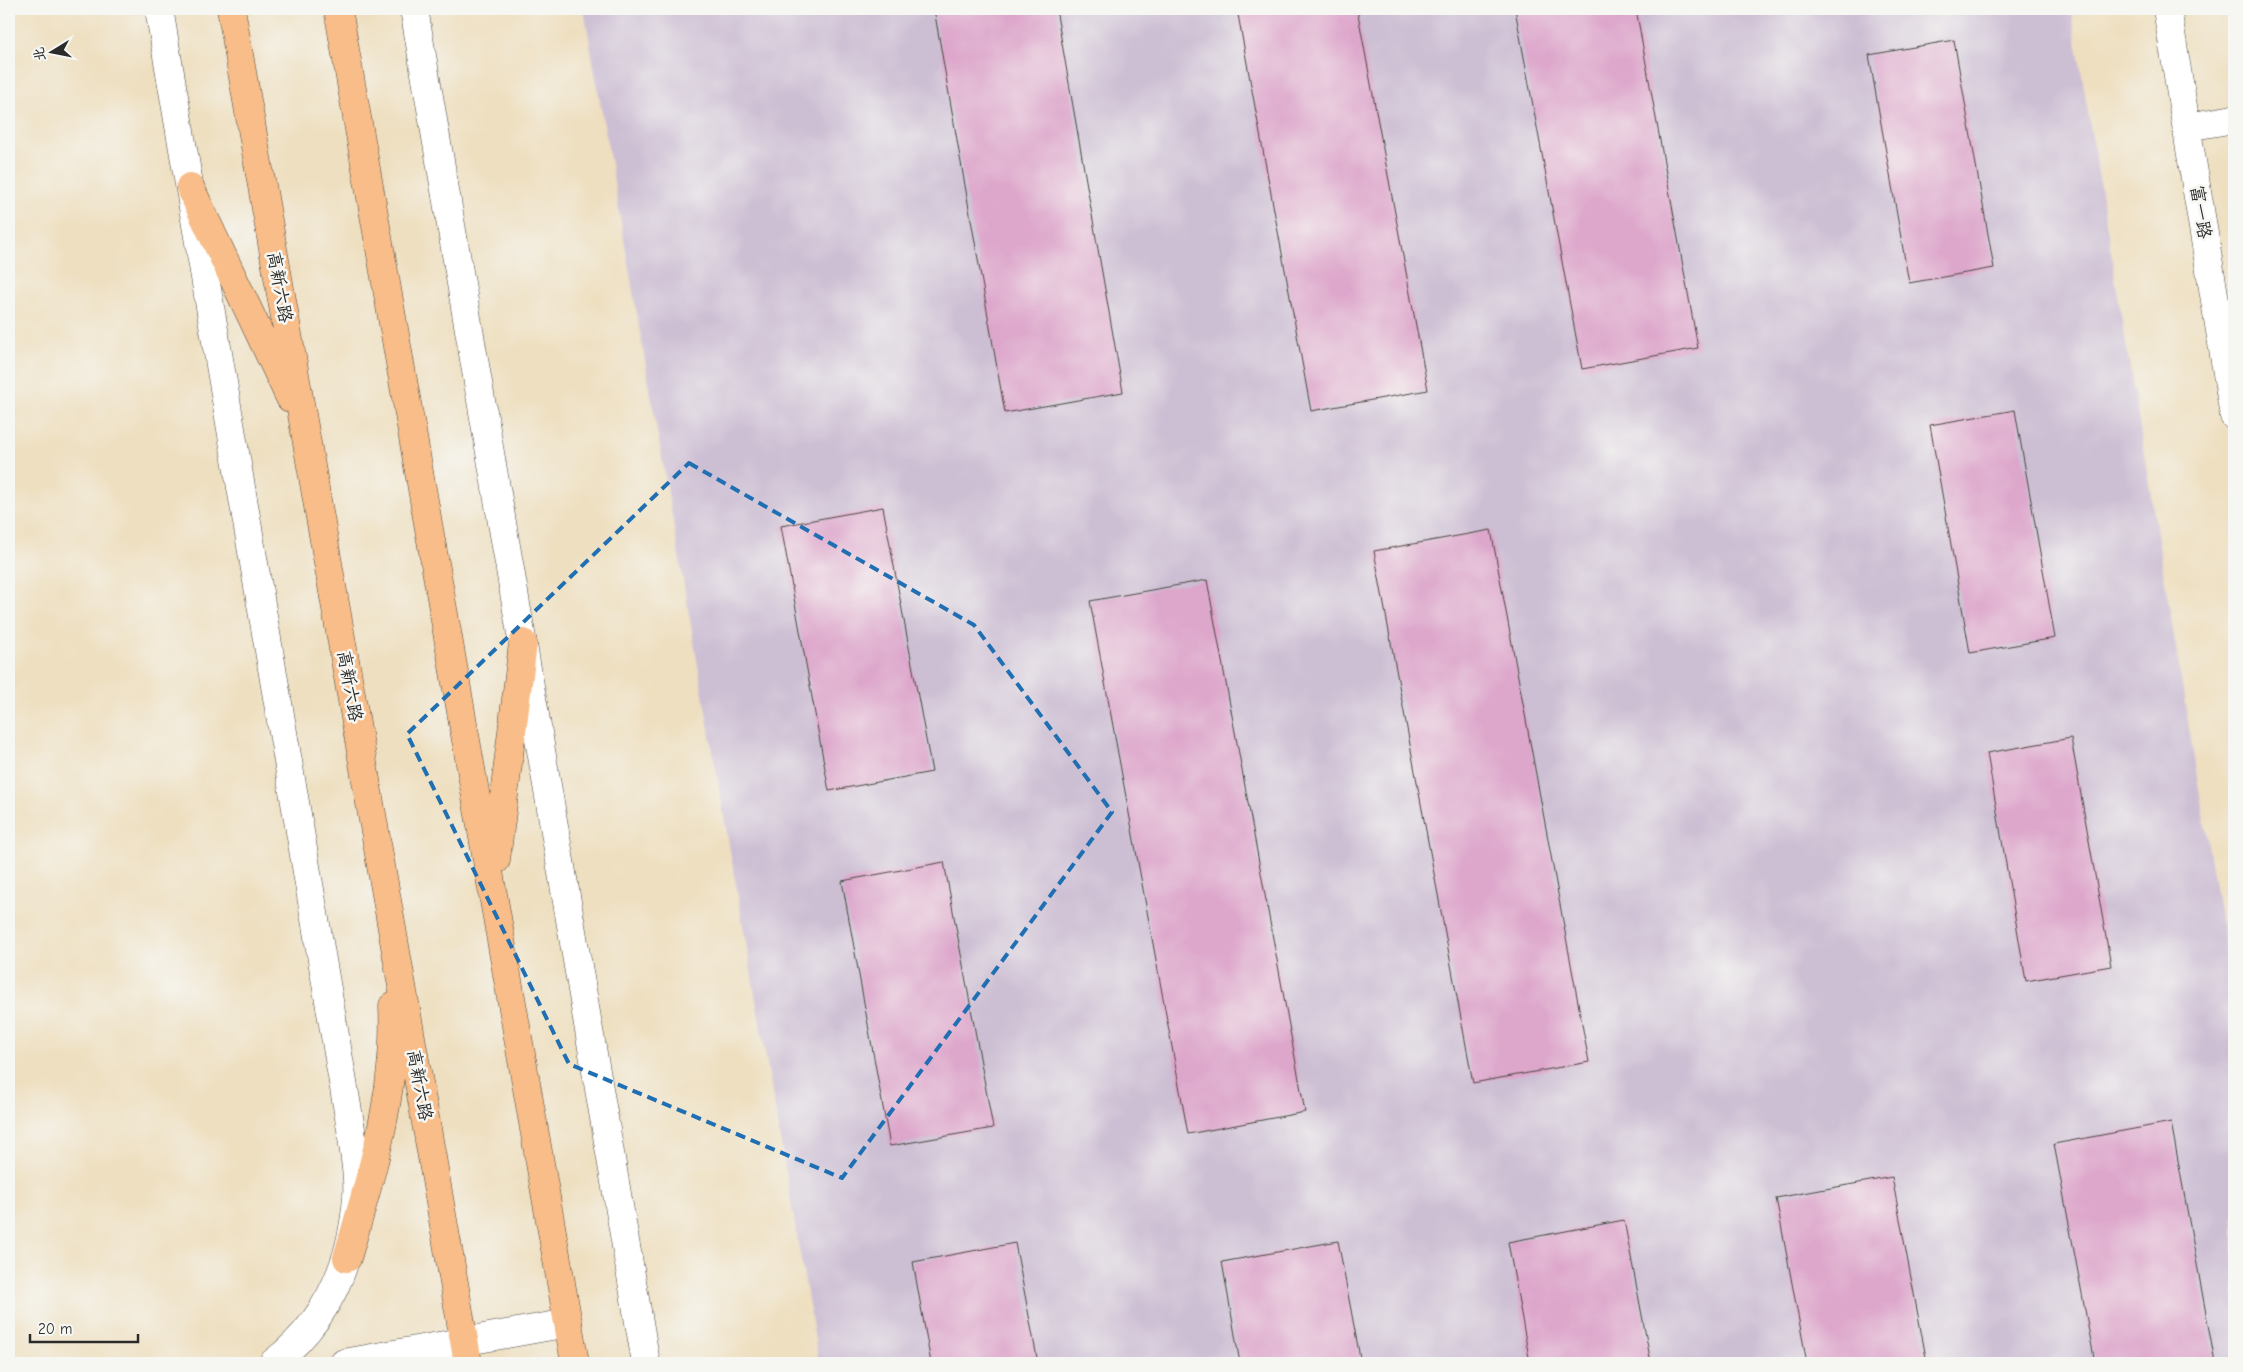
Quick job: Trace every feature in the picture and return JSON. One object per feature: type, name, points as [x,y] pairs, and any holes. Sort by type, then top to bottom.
[{"type":"main road","name":"高新六路","points":[[231,9],[466,1352]]},
{"type":"main road","points":[[338,9],[575,1363]]},
{"type":"main road","points":[[190,187],[305,429]]},
{"type":"main road","points":[[493,888],[523,643]]},
{"type":"main road","points":[[347,1258],[378,1150],[395,1034],[389,907]]},
{"type":"street","points":[[159,9],[351,1128],[357,1196],[347,1258],[323,1311],[295,1347],[274,1363]]},
{"type":"street","points":[[414,9],[646,1363]]},
{"type":"street","name":"富一路","points":[[2168,9],[2234,416]]},
{"type":"street","points":[[2187,128],[2234,119]]},
{"type":"street","points":[[344,1363],[466,1352],[568,1323]]},
{"type":"highlighted area","points":[[689,463],[974,625],[1112,812],[842,1178],[569,1064],[407,734]]},
{"type":"shaded area","points":[[584,9],[2071,9],[2234,1002],[2234,1363],[819,1363]]},
{"type":"building","points":[[934,9],[1056,9],[1123,392],[1005,413]]},
{"type":"building","points":[[1237,9],[1357,9],[1428,390],[1311,411]]},
{"type":"building","points":[[1515,9],[1636,9],[1698,348],[1582,369]]},
{"type":"building","points":[[1954,40],[1994,268],[1909,283],[1869,55]]},
{"type":"building","points":[[2015,410],[2055,638],[1970,653],[1930,425]]},
{"type":"building","points":[[883,507],[932,772],[829,791],[781,526]]},
{"type":"building","points":[[1491,530],[1589,1062],[1473,1083],[1374,551]]},
{"type":"building","points":[[1207,580],[1305,1112],[1188,1134],[1090,601]]},
{"type":"building","points":[[2071,738],[2111,966],[2026,981],[1987,753]]},
{"type":"building","points":[[944,862],[993,1128],[890,1146],[842,881]]},
{"type":"building","points":[[2171,1122],[2215,1363],[2095,1363],[2054,1144]]},
{"type":"building","points":[[1892,1177],[1927,1363],[1807,1363],[1776,1198]]},
{"type":"building","points":[[1624,1220],[1651,1363],[1530,1363],[1508,1242]]},
{"type":"building","points":[[1338,1241],[1361,1363],[1240,1363],[1222,1262]]},
{"type":"building","points":[[1015,1243],[1038,1363],[931,1363],[913,1262]]}]
